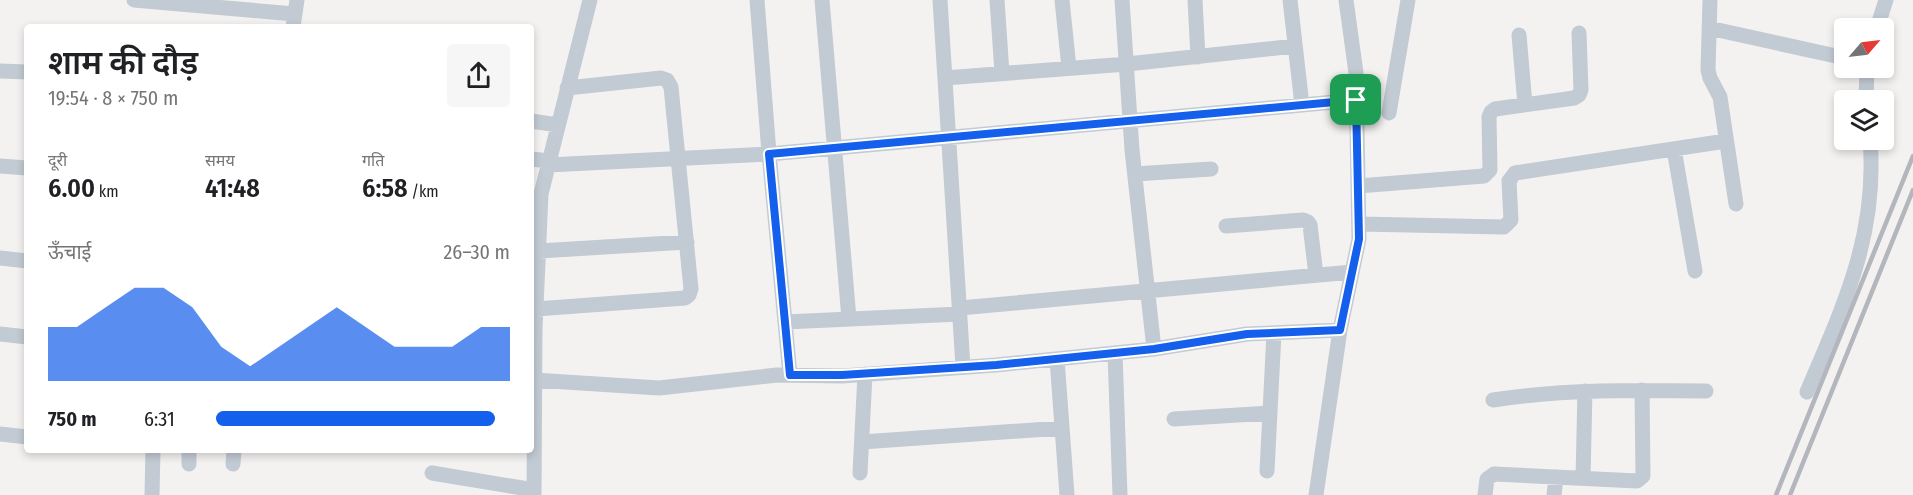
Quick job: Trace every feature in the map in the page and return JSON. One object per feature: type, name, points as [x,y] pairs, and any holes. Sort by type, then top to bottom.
[{"type":"street","points":[[134,0],[295,14]]},
{"type":"street","points":[[534,328],[538,251],[536,193],[549,163],[590,0]]},
{"type":"street","points":[[757,0],[790,375]]},
{"type":"street","points":[[822,0],[849,319]]},
{"type":"street","points":[[940,0],[963,368]]},
{"type":"street","points":[[997,0],[1002,73]]},
{"type":"street","points":[[1062,0],[1069,68]]},
{"type":"street","points":[[1122,0],[1130,120],[1154,349]]},
{"type":"street","points":[[1195,0],[1198,57]]},
{"type":"street","points":[[1290,0],[1302,105]]},
{"type":"street","points":[[1316,495],[1340,330],[1359,239],[1356,73],[1346,0]]},
{"type":"street","points":[[1389,113],[1408,0]]},
{"type":"street","points":[[1710,0],[1708,70],[1720,97],[1736,204]]},
{"type":"street","points":[[1880,18],[1886,0]]},
{"type":"street","points":[[1709,28],[1834,56]]},
{"type":"street","points":[[1358,186],[1484,176],[1490,170],[1489,117],[1491,112],[1574,98],[1579,95],[1581,90],[1579,33]]},
{"type":"street","points":[[1519,35],[1525,105]]},
{"type":"street","points":[[945,78],[1127,64],[1295,46]]},
{"type":"street","points":[[0,71],[24,72]]},
{"type":"street","points":[[535,305],[685,298],[691,289],[671,87],[667,80],[661,78],[567,88]]},
{"type":"street","points":[[534,160],[549,163],[769,154],[1356,100]]},
{"type":"street","points":[[534,121],[558,125]]},
{"type":"street","points":[[1359,224],[1504,227],[1509,224],[1510,220],[1509,181],[1515,173],[1726,141]]},
{"type":"street","points":[[1674,149],[1695,271]]},
{"type":"street","points":[[1807,392],[1846,299],[1862,246],[1869,199],[1870,150]]},
{"type":"street","points":[[0,166],[24,168]]},
{"type":"street","points":[[1135,174],[1211,169]]},
{"type":"street","points":[[1226,226],[1303,220],[1308,222],[1316,275]]},
{"type":"street","points":[[538,251],[687,242]]},
{"type":"street","points":[[0,258],[24,261]]},
{"type":"street","points":[[785,322],[960,311],[1147,290],[1352,272]]},
{"type":"street","points":[[534,386],[659,388],[777,375],[865,374],[963,368],[1154,349],[1247,334],[1340,330]]},
{"type":"street","points":[[1267,471],[1274,333]]},
{"type":"street","points":[[0,334],[24,337]]},
{"type":"street","points":[[1115,353],[1120,495]]},
{"type":"street","points":[[1056,359],[1067,495]]},
{"type":"street","points":[[860,473],[865,374]]},
{"type":"street","points":[[1485,495],[1487,479],[1494,474],[1637,481],[1642,476],[1642,390]]},
{"type":"street","points":[[1583,478],[1585,391]]},
{"type":"street","points":[[1493,400],[1535,393],[1706,391]]},
{"type":"street","points":[[1174,419],[1270,413]]},
{"type":"street","points":[[862,442],[1062,428]]},
{"type":"street","points":[[0,434],[24,436]]},
{"type":"street","points":[[152,495],[153,453]]},
{"type":"street","points":[[432,473],[534,493],[534,453]]},
{"type":"street","points":[[1554,495],[1556,477]]},
{"type":"railway","points":[[1776,495],[1913,156]]},
{"type":"railway","points":[[1790,495],[1913,190]]},
{"type":"route","points":[[1356,100],[1359,239],[1340,330],[1247,334],[1154,349],[996,365],[842,375],[790,375],[769,154],[1356,100]]}]
